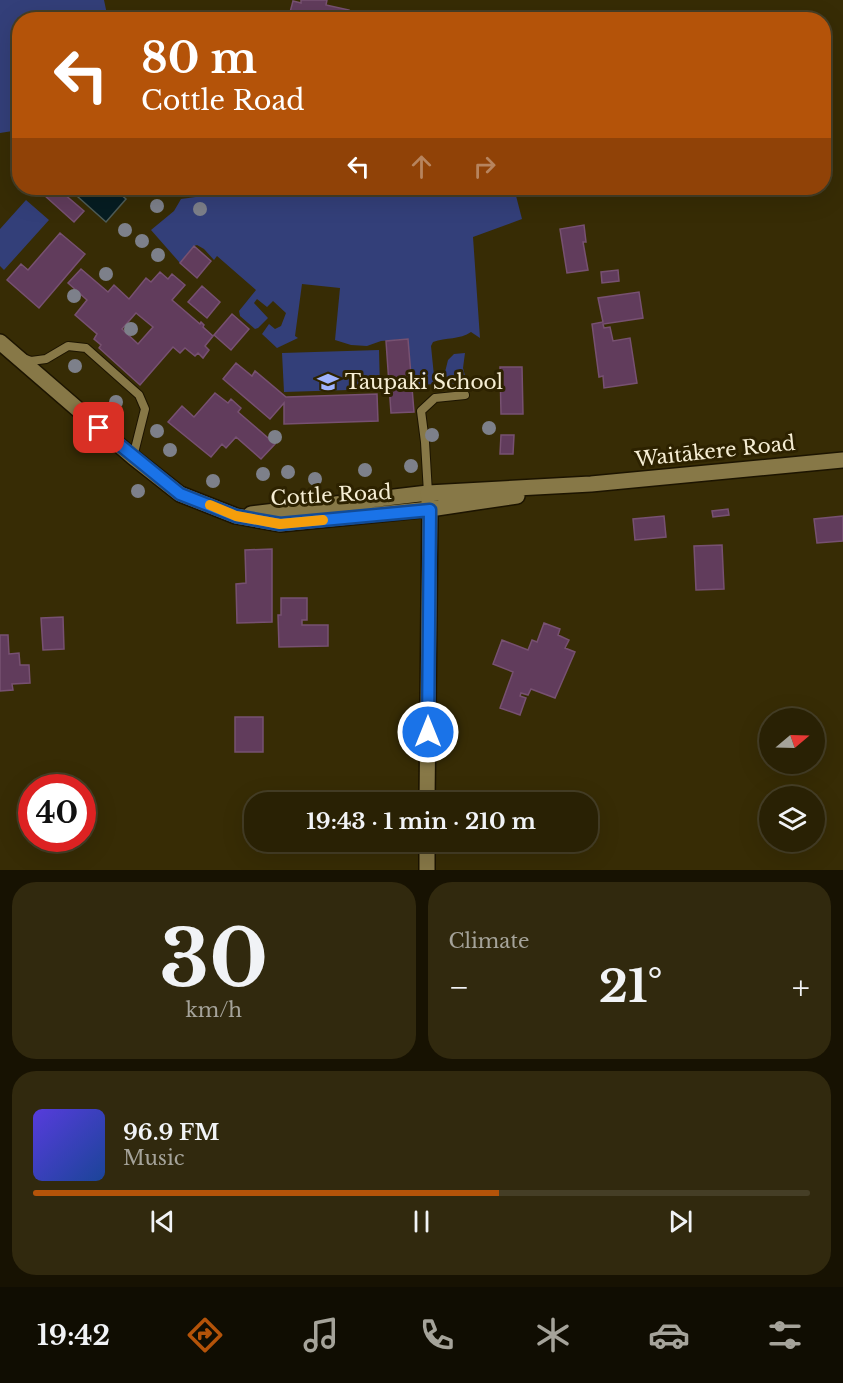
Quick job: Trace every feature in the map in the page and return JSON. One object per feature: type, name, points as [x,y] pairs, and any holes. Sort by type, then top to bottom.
[{"type":"street","name":"Cottle Road","points":[[0,342],[133,457],[180,494],[236,516],[280,524],[430,510]]},
{"type":"street","name":"Waitākere Road","points":[[428,494],[591,484],[843,460]]},
{"type":"street","name":"Waitākere Road","points":[[430,510],[591,484]]},
{"type":"street","name":"Cottle Road","points":[[236,516],[428,494]]},
{"type":"street","points":[[427,792],[430,510],[428,494]]},
{"type":"street","points":[[427,852],[427,870]]},
{"type":"lane","points":[[16,356],[31,361],[46,358],[68,346],[86,348],[139,395],[145,410],[133,457]]},
{"type":"lane","points":[[428,494],[421,411],[435,398],[465,395]]},
{"type":"shaded area","points":[[0,0],[104,0],[107,12],[12,12],[12,131],[0,133]]},
{"type":"shaded area","points":[[76,195],[121,195],[126,199],[106,222]]},
{"type":"shaded area","points":[[516,195],[522,219],[473,237],[480,338],[471,332],[433,342],[431,346],[434,376],[445,372],[448,360],[454,354],[465,353],[463,368],[467,383],[411,385],[408,339],[381,341],[367,346],[351,345],[335,340],[340,288],[302,284],[295,336],[298,338],[277,348],[262,334],[269,324],[275,329],[281,326],[286,313],[273,301],[267,307],[257,299],[254,303],[268,318],[255,329],[240,316],[239,311],[256,290],[217,256],[214,260],[197,245],[180,263],[151,230],[174,211],[181,199],[203,196]]},
{"type":"shaded area","points":[[26,200],[49,220],[4,270],[0,266],[0,229]]},
{"type":"shaded area","points":[[379,350],[380,389],[284,392],[282,353]]},
{"type":"building","points":[[301,0],[327,0],[326,5],[349,10],[349,12],[290,12],[293,1],[301,3]]},
{"type":"building","points":[[44,195],[65,195],[84,211],[74,222]]},
{"type":"building","points":[[584,225],[586,242],[583,242],[588,270],[567,273],[560,229]]},
{"type":"building","points":[[60,233],[85,254],[39,308],[7,280],[21,264],[28,270]]},
{"type":"building","points":[[194,246],[211,261],[197,278],[180,263]]},
{"type":"building","points":[[81,269],[108,292],[114,285],[129,299],[146,278],[151,282],[160,272],[168,279],[172,274],[185,285],[172,300],[200,324],[201,322],[213,336],[205,346],[209,350],[203,358],[198,353],[195,356],[185,348],[180,353],[173,347],[140,385],[99,348],[101,345],[94,339],[97,334],[75,315],[87,300],[68,283]],"holes":[[[136,313],[153,327],[138,344],[122,329]]]},
{"type":"building","points":[[618,270],[619,281],[602,283],[601,272]]},
{"type":"building","points":[[202,286],[220,302],[207,318],[188,302]]},
{"type":"building","points":[[639,292],[643,318],[603,324],[604,328],[610,327],[613,341],[630,338],[637,383],[604,388],[603,376],[599,377],[592,324],[603,322],[598,298]]},
{"type":"building","points":[[232,314],[249,329],[231,350],[214,335]]},
{"type":"building","points":[[408,339],[414,412],[391,413],[386,341]]},
{"type":"building","points":[[236,363],[252,376],[255,371],[286,397],[377,394],[378,421],[284,424],[284,403],[270,419],[223,379]]},
{"type":"building","points":[[500,367],[522,367],[523,414],[501,414]]},
{"type":"building","points":[[215,393],[228,403],[231,399],[241,408],[238,412],[275,444],[261,459],[236,437],[226,448],[222,444],[211,457],[168,422],[182,406],[194,417]]},
{"type":"building","points":[[501,435],[514,435],[513,454],[500,454]]},
{"type":"building","points":[[728,509],[729,515],[713,517],[712,511]]},
{"type":"building","points":[[664,516],[666,537],[635,540],[633,519]]},
{"type":"building","points":[[843,516],[843,541],[817,543],[814,519]]},
{"type":"building","points":[[722,545],[724,589],[696,590],[694,546]]},
{"type":"building","points":[[272,549],[272,622],[237,623],[236,584],[246,583],[245,550]]},
{"type":"building","points":[[281,598],[307,598],[307,620],[302,620],[302,625],[328,625],[328,646],[279,647],[278,615],[281,615]]},
{"type":"building","points":[[63,617],[64,649],[43,650],[41,618]]},
{"type":"building","points":[[544,623],[560,629],[558,635],[569,640],[565,648],[575,652],[555,698],[531,689],[528,695],[521,693],[520,696],[526,698],[520,715],[500,708],[513,672],[493,664],[502,640],[528,650],[532,640],[537,642]]},
{"type":"building","points":[[0,635],[8,635],[9,654],[19,653],[20,665],[29,665],[30,683],[12,684],[13,690],[0,691]]},
{"type":"building","points":[[235,717],[263,717],[263,752],[235,752]]},
{"type":"slow traffic","points":[[210,505],[236,516],[280,524],[323,520]]},
{"type":"place","name":"Taupaki School","points":[[328,382]]},
{"type":"route","points":[[99,428],[180,494],[236,516],[280,524],[430,510],[428,732]]}]
